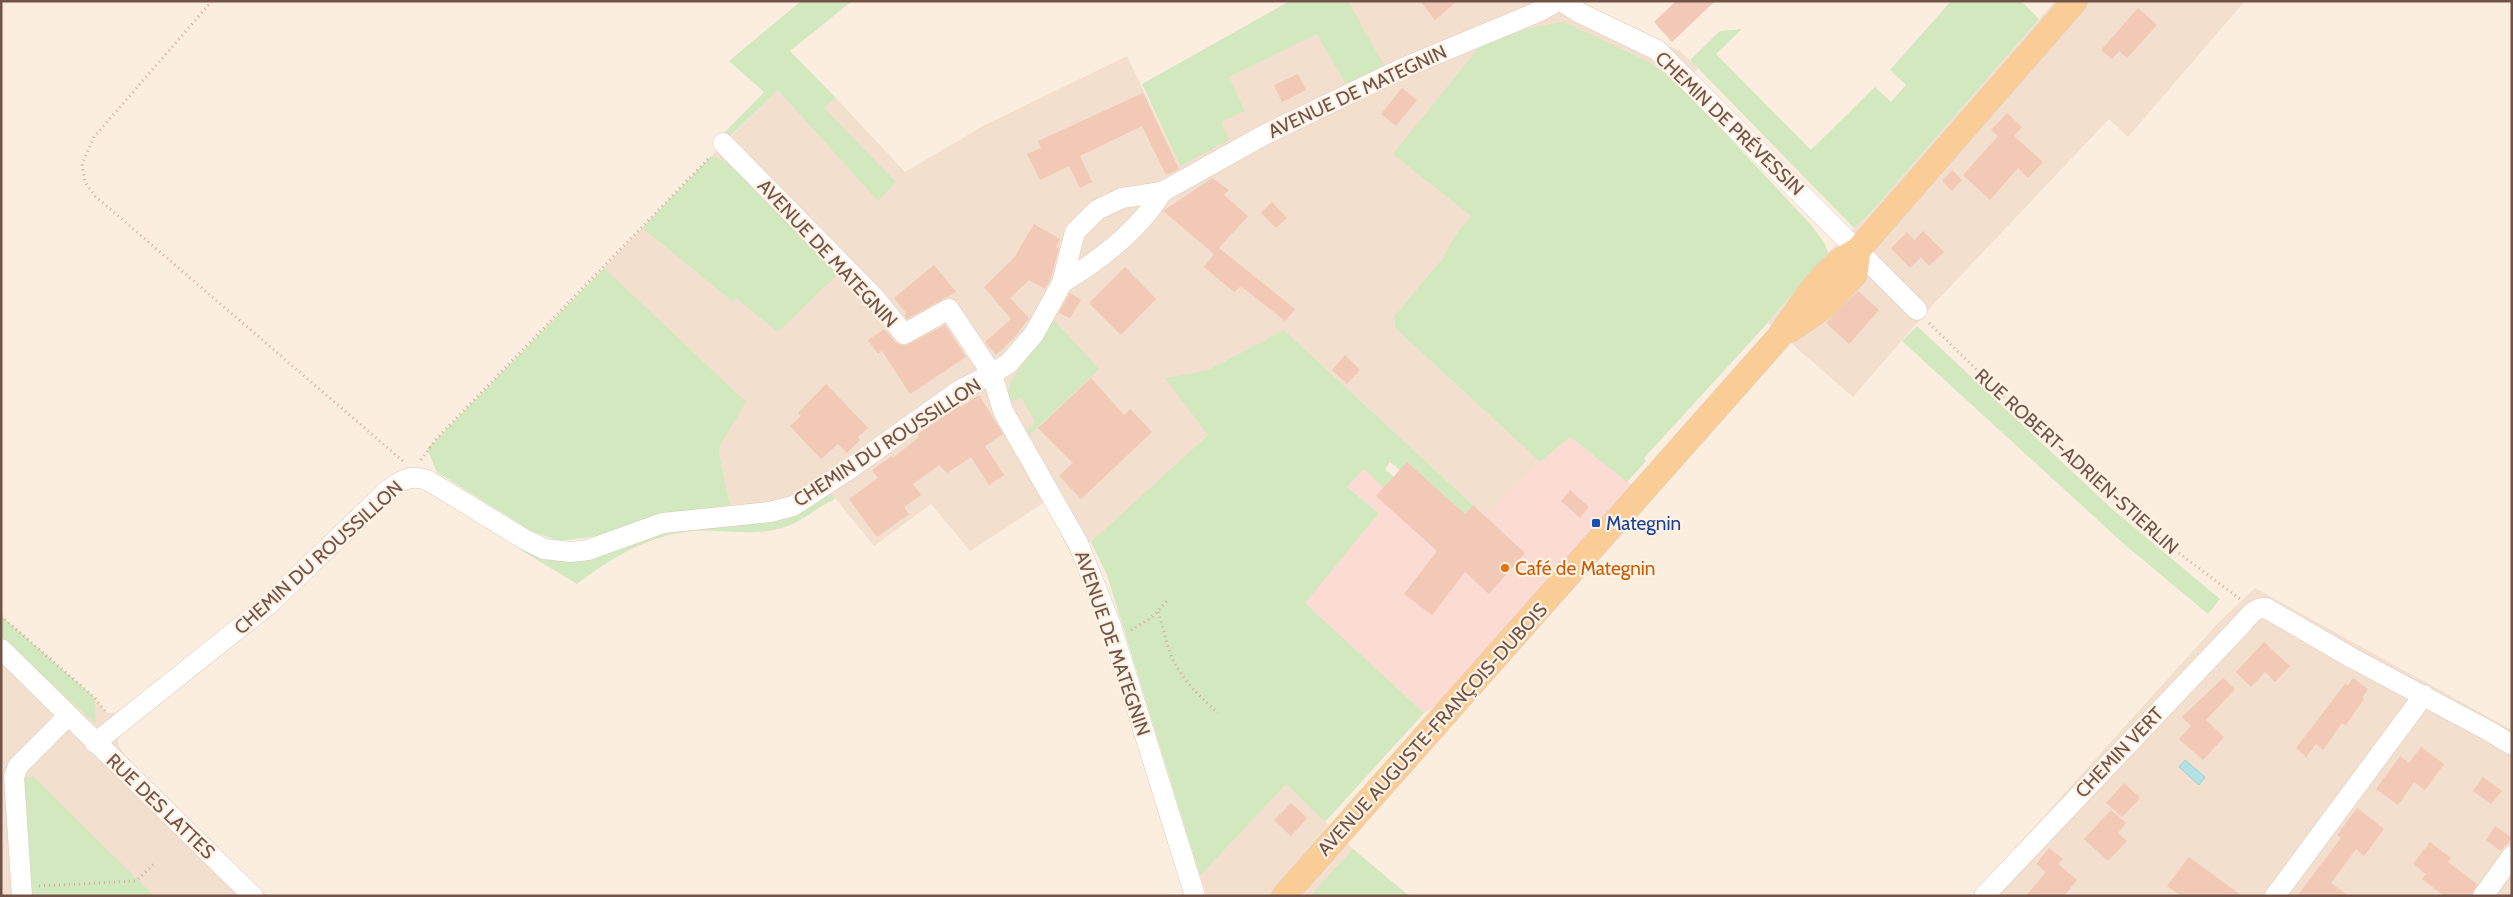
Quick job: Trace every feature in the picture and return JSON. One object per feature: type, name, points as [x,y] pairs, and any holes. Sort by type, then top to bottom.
[{"type":"main road","points":[[1858,250],[2075,1]]},
{"type":"main road","name":"AVENUE AUGUSTE-FRANÇOIS-DUBOIS","points":[[1284,896],[1780,337],[1825,306],[1855,274],[1858,250]]},
{"type":"street","name":"AVENUE DE MATEGNIN","points":[[992,374],[1009,363],[1034,334],[1062,283],[1075,232],[1088,218],[1110,203],[1122,198],[1162,192],[1281,126],[1411,64],[1540,12],[1559,1]]},
{"type":"street","name":"CHEMIN DE PRÉVESSIN","points":[[1559,1],[1657,50],[1858,250]]},
{"type":"street","name":"AVENUE DE MATEGNIN","points":[[723,143],[875,298],[904,334],[949,308],[992,374],[1003,411],[1078,543],[1115,639],[1195,896]]},
{"type":"street","name":"AVENUE DE MATEGNIN","points":[[1062,283],[1106,252],[1136,226],[1152,209],[1162,192]]},
{"type":"street","points":[[1858,250],[1917,310]]},
{"type":"street","name":"CHEMIN DU ROUSSILLON","points":[[95,743],[268,605],[386,492],[399,482],[411,477],[429,480],[524,539],[544,549],[571,552],[588,550],[663,523],[770,512],[793,506],[960,390],[992,374]]},
{"type":"street","points":[[2255,610],[2266,608],[2352,658],[2424,695],[2512,745]]},
{"type":"street","name":"CHEMIN VERT","points":[[1984,896],[2255,610]]},
{"type":"street","name":"RUE DES LATTES","points":[[1,649],[253,896]]},
{"type":"street","points":[[2275,896],[2424,695]]},
{"type":"street","points":[[21,891],[14,777],[18,766],[68,716]]},
{"type":"street","points":[[2483,896],[2512,856]]},
{"type":"path","points":[[212,1],[94,137],[83,157],[82,171],[85,182],[104,205],[402,459],[411,477]]},
{"type":"path","points":[[411,477],[436,439],[723,143]]},
{"type":"path","name":"RUE ROBERT-ADRIEN-STIERLIN","points":[[1917,310],[2031,423],[2147,529],[2255,610]]},
{"type":"path","points":[[1115,639],[1151,618],[1168,600]]},
{"type":"path","points":[[1158,612],[1170,652],[1181,675],[1195,692],[1218,713]]},
{"type":"path","points":[[1,616],[94,698],[107,713],[114,728]]},
{"type":"path","points":[[21,891],[136,881],[156,862]]},
{"type":"shaded area","points":[[1299,1],[1579,1],[1594,13],[1680,51],[1698,68],[1682,87],[1564,22],[1472,216],[1456,234],[1442,259],[1394,318],[1395,328],[1540,462],[1485,516],[1284,330],[1208,370],[1166,378],[1208,435],[1101,535],[1071,555],[1045,502],[970,551],[931,504],[874,546],[831,493],[806,509],[785,499],[757,505],[730,506],[719,453],[720,447],[604,268],[642,228],[733,302],[736,298],[738,165],[711,156],[778,90],[809,122],[835,97],[905,172],[983,126],[1127,56],[1180,166],[1221,122],[1245,111],[1229,77],[1317,33]]},
{"type":"shaded area","points":[[2055,1],[2245,1],[2128,137],[2109,119],[1931,307],[1853,397],[1768,323],[1828,253],[1870,213]]},
{"type":"shaded area","points":[[1570,437],[1634,487],[1445,700],[1424,713],[1304,603],[1379,513],[1347,487],[1364,469],[1394,477],[1407,462],[1465,514],[1473,505],[1485,515],[1540,462]]},
{"type":"shaded area","points":[[2255,588],[2512,730],[2512,896],[1972,896],[2218,623]]},
{"type":"shaded area","points":[[1,616],[94,697],[107,713],[121,713],[125,731],[118,739],[118,745],[130,761],[267,896],[1,896]]},
{"type":"shaded area","points":[[1286,783],[1353,849],[1409,896],[1207,896],[1200,876]]},
{"type":"green space","points":[[801,1],[852,1],[790,51],[835,97],[824,108],[896,182],[878,201],[778,90],[723,143],[718,139],[764,92],[729,61]]},
{"type":"green space","points":[[1290,1],[1348,1],[1385,67],[1346,85],[1317,34],[1229,77],[1245,111],[1221,122],[1229,140],[1180,166],[1142,84]]},
{"type":"green space","points":[[1951,1],[2021,1],[2039,19],[1870,213],[1854,228],[1690,60],[1720,31],[1742,29],[1716,54],[1811,150],[1875,87],[1891,102],[1906,85],[1890,70]]},
{"type":"green space","points":[[1564,22],[1649,62],[1682,87],[1811,225],[1824,242],[1828,253],[1764,327],[1644,458],[1646,461],[1627,482],[1570,437],[1540,462],[1395,328],[1394,317],[1442,259],[1456,234],[1471,216],[1393,154],[1481,45],[1531,28]]},
{"type":"green space","points":[[711,156],[738,165],[841,271],[778,332],[736,298],[733,302],[642,228]]},
{"type":"green space","points":[[604,268],[746,402],[720,446],[719,453],[730,506],[676,512],[598,536],[559,541],[531,531],[437,472],[427,449]]},
{"type":"green space","points":[[1054,320],[1099,369],[1029,435],[1026,430],[1035,422],[1022,398],[1010,402],[1008,394],[1011,381]]},
{"type":"green space","points":[[1917,326],[2112,509],[2220,599],[2208,614],[2124,544],[1902,341]]},
{"type":"green space","points":[[1284,330],[1473,505],[1465,514],[1407,462],[1400,470],[1390,462],[1385,469],[1394,477],[1384,488],[1364,469],[1347,487],[1379,513],[1305,603],[1424,713],[1325,822],[1286,784],[1200,876],[1107,575],[1091,542],[1208,435],[1165,378],[1208,370]]},
{"type":"green space","points":[[831,493],[835,499],[786,527],[757,532],[694,531],[662,537],[646,542],[618,556],[577,584],[519,549],[536,555],[651,534],[796,515]]},
{"type":"green space","points":[[1,616],[94,697],[96,724],[1,637]]},
{"type":"green space","points":[[34,777],[154,896],[32,896],[25,778]]},
{"type":"green space","points":[[1353,849],[1409,896],[1310,896]]},
{"type":"water","points":[[2185,760],[2205,777],[2199,785],[2179,767]]},
{"type":"building","points":[[1420,1],[1457,1],[1435,20]]},
{"type":"building","points":[[1676,1],[1715,1],[1672,42],[1654,22]]},
{"type":"building","points":[[2138,8],[2157,25],[2127,58],[2119,51],[2112,59],[2101,50]]},
{"type":"building","points":[[1298,74],[1306,90],[1282,102],[1274,85]]},
{"type":"building","points":[[1402,88],[1417,100],[1396,126],[1381,114]]},
{"type":"building","points":[[1143,93],[1179,169],[1166,175],[1142,126],[1080,156],[1092,182],[1080,188],[1069,166],[1040,180],[1027,154],[1041,148],[1038,141]]},
{"type":"building","points":[[2007,113],[2022,127],[2014,136],[2043,162],[2028,178],[2018,168],[1990,200],[1963,175],[1998,136],[1991,130]]},
{"type":"building","points":[[1952,170],[1962,180],[1952,191],[1942,181]]},
{"type":"building","points":[[1212,178],[1229,190],[1224,195],[1248,216],[1219,248],[1295,309],[1285,321],[1241,286],[1234,292],[1204,267],[1218,249],[1214,254],[1163,211]]},
{"type":"building","points":[[1272,202],[1287,218],[1276,228],[1261,213]]},
{"type":"building","points":[[1034,224],[1060,239],[1056,247],[1059,248],[1051,278],[1045,289],[1029,280],[1010,298],[1029,318],[1015,337],[996,355],[985,342],[1011,319],[984,287],[1014,258]]},
{"type":"building","points":[[1923,231],[1944,252],[1929,266],[1921,257],[1910,268],[1891,248],[1907,232],[1914,240]]},
{"type":"building","points":[[934,265],[956,292],[907,319],[904,315],[907,314],[894,298]]},
{"type":"building","points":[[1125,267],[1156,299],[1121,335],[1089,303]]},
{"type":"building","points":[[1858,291],[1879,310],[1849,344],[1826,323]]},
{"type":"building","points":[[1070,293],[1081,300],[1070,318],[1059,313]]},
{"type":"building","points":[[945,325],[966,357],[910,394],[882,351],[878,354],[868,340],[884,329],[895,342],[905,346]]},
{"type":"building","points":[[1345,355],[1360,370],[1347,384],[1332,370]]},
{"type":"building","points":[[1091,378],[1124,415],[1130,409],[1152,432],[1081,499],[1059,476],[1073,463],[1038,428]]},
{"type":"building","points":[[826,384],[868,428],[858,437],[860,440],[847,453],[838,444],[821,459],[790,426],[801,416],[798,413]]},
{"type":"building","points":[[979,395],[1003,434],[985,446],[1004,475],[989,485],[971,457],[947,473],[939,465],[913,484],[921,495],[904,507],[909,514],[877,537],[849,499],[878,478],[872,470],[892,456],[893,458],[919,437],[917,435],[959,405],[961,407]]},
{"type":"building","points":[[1407,462],[1465,514],[1473,505],[1525,553],[1489,594],[1465,572],[1432,615],[1404,594],[1437,551],[1376,496]]},
{"type":"building","points":[[1570,490],[1589,507],[1580,518],[1561,501]]},
{"type":"building","points":[[2264,642],[2290,666],[2275,682],[2265,672],[2251,687],[2236,672]]},
{"type":"building","points":[[2223,678],[2235,689],[2206,720],[2224,737],[2203,760],[2179,739],[2191,726],[2182,717]]},
{"type":"building","points":[[2353,678],[2368,689],[2362,698],[2364,699],[2346,725],[2342,723],[2323,750],[2316,744],[2306,757],[2296,748],[2345,684],[2348,685]]},
{"type":"building","points":[[2421,747],[2444,764],[2425,790],[2414,782],[2398,805],[2376,789],[2400,756],[2409,763]]},
{"type":"building","points":[[2483,777],[2502,791],[2491,804],[2473,791]]},
{"type":"building","points":[[2124,783],[2140,798],[2122,817],[2106,803]]},
{"type":"building","points":[[1291,803],[1307,818],[1291,836],[1274,820]]},
{"type":"building","points":[[2357,808],[2384,829],[2364,856],[2356,849],[2331,883],[2348,896],[2297,896],[2341,838],[2337,835]]},
{"type":"building","points":[[2111,810],[2126,823],[2118,833],[2127,841],[2108,861],[2084,839]]},
{"type":"building","points":[[2495,826],[2512,838],[2501,851],[2486,840]]},
{"type":"building","points":[[2430,842],[2451,858],[2448,862],[2477,884],[2471,896],[2444,896],[2422,879],[2426,874],[2413,864]]},
{"type":"building","points":[[2049,848],[2063,859],[2058,864],[2077,880],[2064,896],[2026,896],[2046,872],[2036,864]]},
{"type":"building","points":[[2189,857],[2242,896],[2181,896],[2167,886]]},
{"type":"place","name":"Mategnin","points":[[1596,523]]},
{"type":"place","name":"Café de Mategnin","points":[[1505,568]]}]
